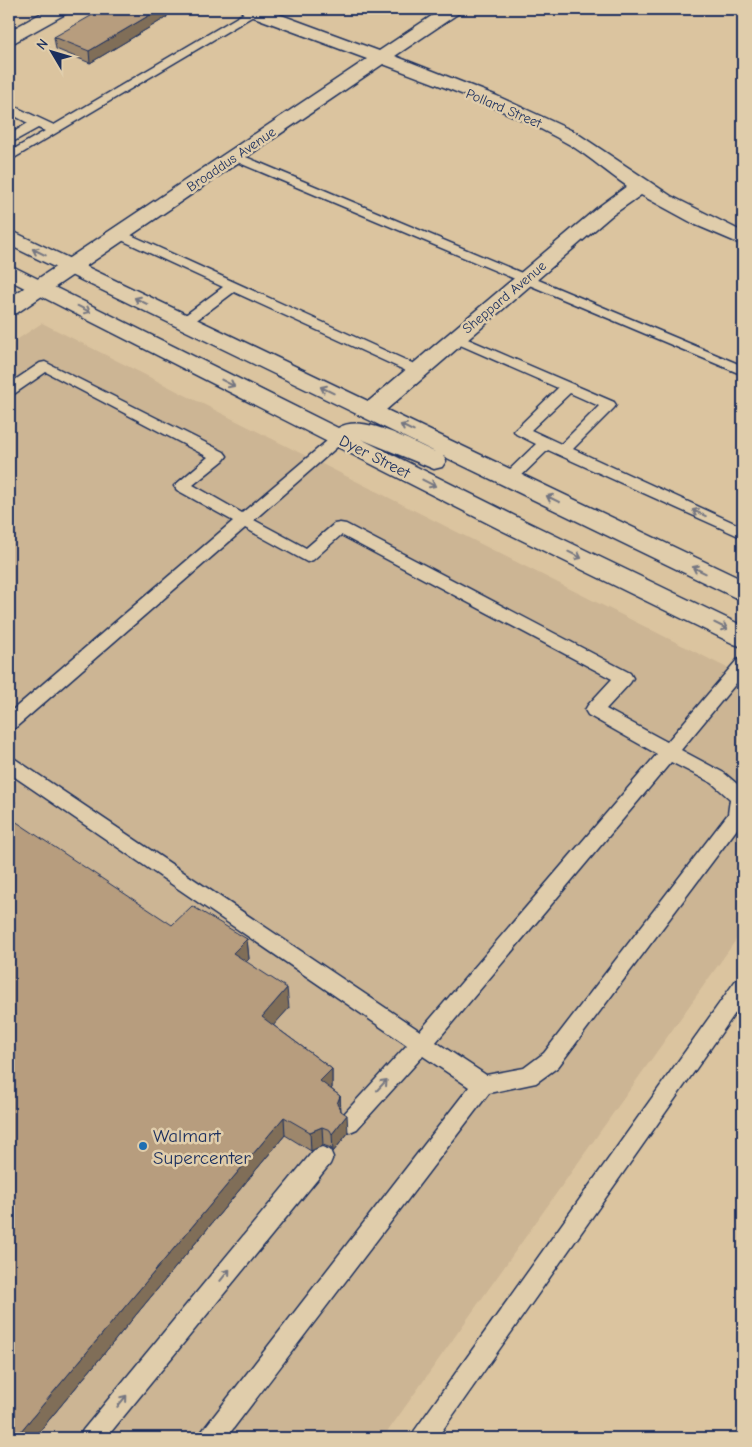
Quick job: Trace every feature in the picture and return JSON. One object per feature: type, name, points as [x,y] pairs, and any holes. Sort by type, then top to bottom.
[{"type":"street","points":[[9,38],[61,9]]},
{"type":"street","name":"Broaddus Avenue","points":[[9,308],[453,9]]},
{"type":"street","name":"Pollard Street","points":[[254,10],[525,115],[570,137],[640,186],[678,208],[743,239]]},
{"type":"street","name":"Sheppard Avenue","points":[[370,411],[604,212],[640,186]]},
{"type":"street","points":[[9,237],[743,591]]},
{"type":"street","name":"Dyer Street","points":[[9,272],[338,438],[743,637]]},
{"type":"street","points":[[338,438],[350,431],[369,432],[462,473],[510,478]]},
{"type":"lane","points":[[9,157],[254,10]]},
{"type":"lane","points":[[9,108],[37,124],[54,130]]},
{"type":"lane","points":[[9,140],[37,124]]},
{"type":"lane","points":[[234,156],[743,371]]},
{"type":"lane","points":[[120,234],[418,370]]},
{"type":"lane","points":[[185,322],[233,286]]},
{"type":"lane","points":[[456,338],[609,405],[563,450]]},
{"type":"lane","points":[[9,391],[45,366],[219,456],[182,486],[307,556],[340,528],[624,678],[594,710],[718,778],[738,796],[736,816],[551,1060],[529,1076],[483,1085],[211,1438]]},
{"type":"lane","points":[[568,387],[521,431],[743,533]]},
{"type":"lane","points":[[9,723],[338,438]]},
{"type":"lane","points":[[510,478],[546,442]]},
{"type":"lane","points":[[350,1122],[422,1043],[743,664]]},
{"type":"lane","points":[[9,764],[483,1085]]},
{"type":"lane","points":[[423,1438],[743,986]]},
{"type":"lane","points":[[91,1438],[322,1157]]},
{"type":"shaded area","points":[[42,323],[743,676],[743,930],[383,1438],[9,1438],[9,345]]},
{"type":"building","points":[[103,9],[160,9],[89,51],[54,37]]},
{"type":"building","name":"Walmart Supercenter","points":[[9,817],[172,925],[192,906],[247,939],[233,953],[287,988],[262,1017],[332,1069],[320,1081],[340,1096],[337,1104],[341,1111],[347,1115],[332,1134],[330,1130],[322,1127],[310,1132],[284,1117],[15,1438],[9,1438]]},
{"type":"place","name":"Walmart Supercenter","points":[[143,1146]]}]
